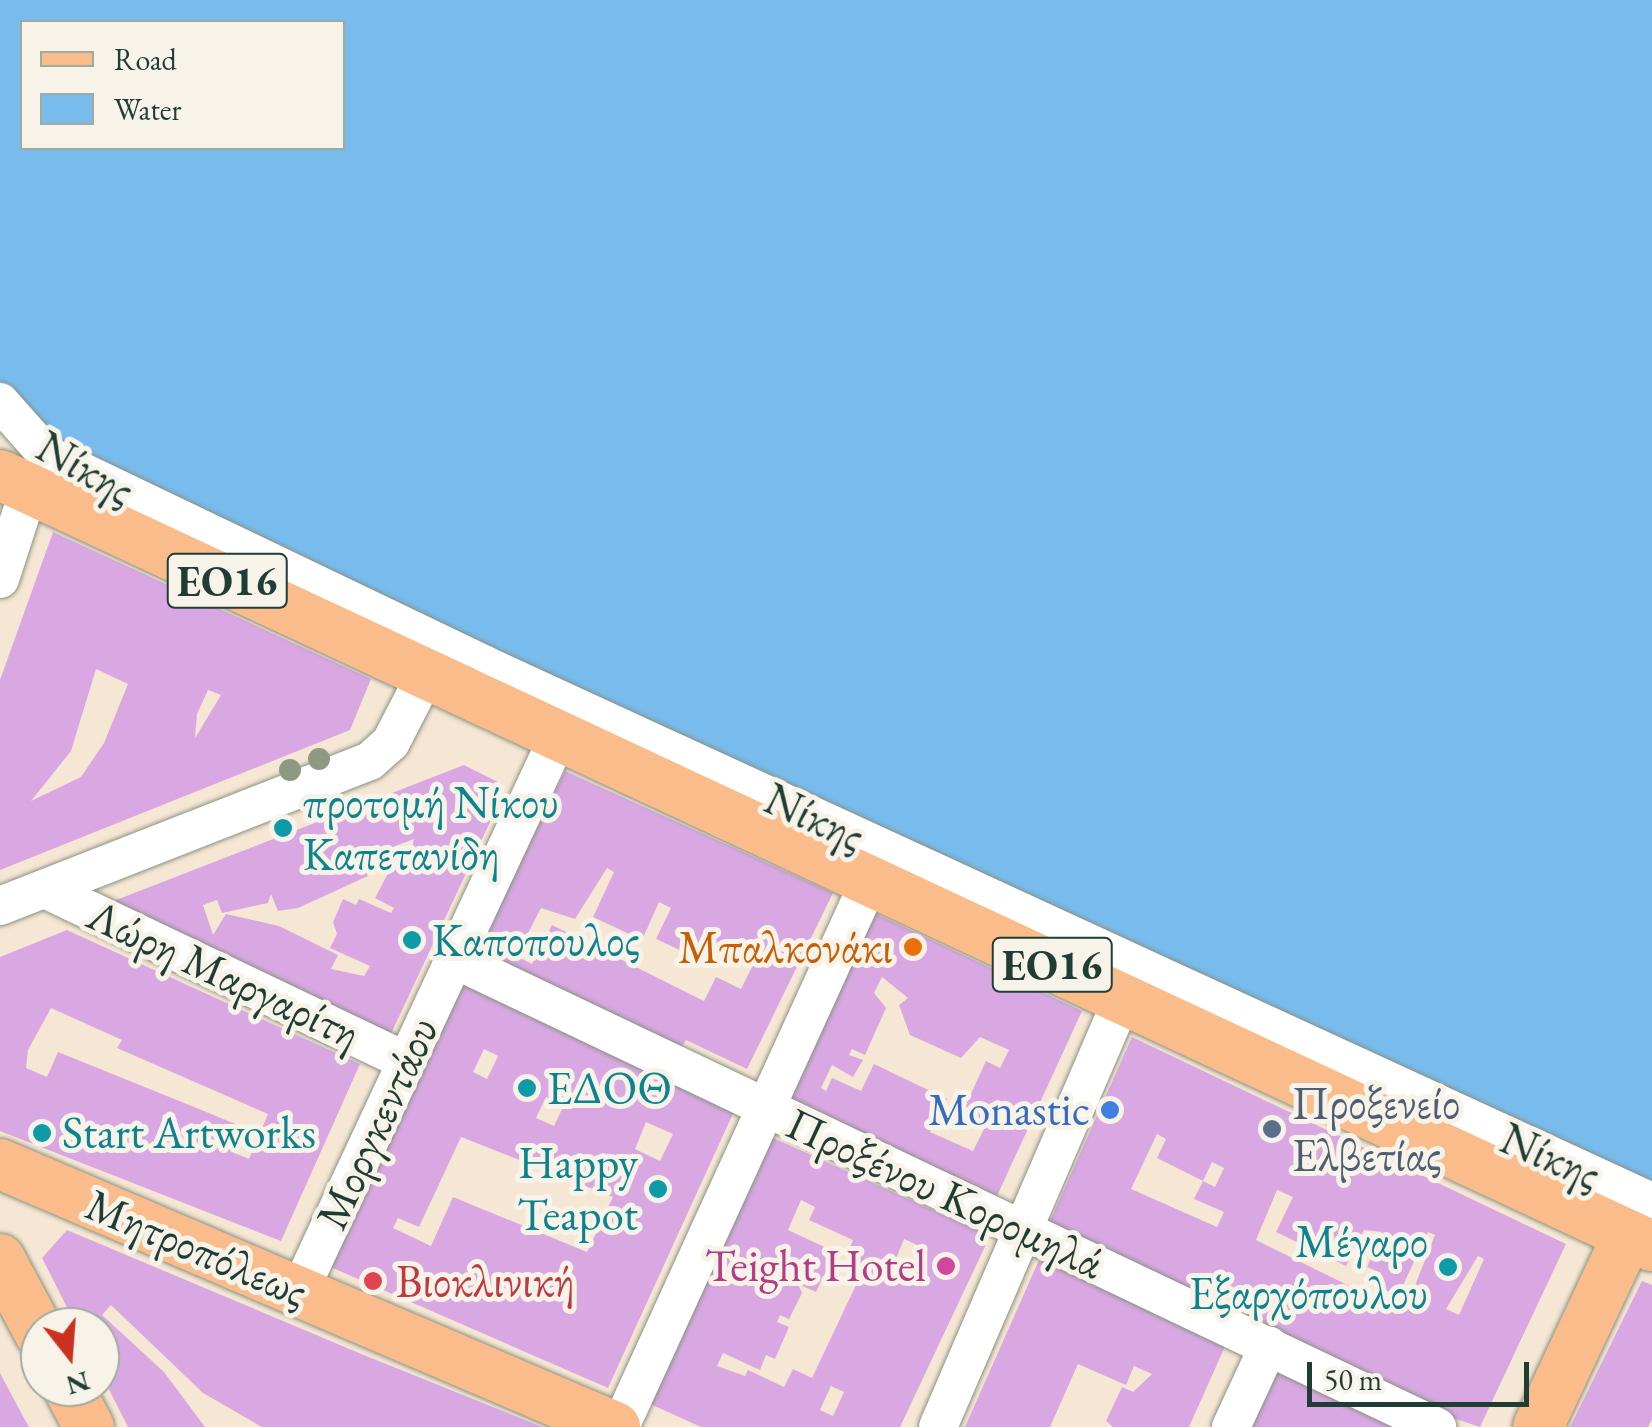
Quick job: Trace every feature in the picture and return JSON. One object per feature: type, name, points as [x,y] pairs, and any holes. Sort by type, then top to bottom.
[{"type":"main road","name":"Νίκης","points":[[8,482],[1123,998],[1644,1228]]},
{"type":"main road","name":"Μητροπόλεως","points":[[0,1164],[618,1427]]},
{"type":"main road","points":[[1538,1427],[1644,1228]]},
{"type":"main road","points":[[0,1259],[26,1307]]},
{"type":"street","name":"Νίκης","points":[[0,402],[47,455],[1644,1228]]},
{"type":"street","points":[[0,578],[8,482]]},
{"type":"street","points":[[0,906],[370,761],[397,733],[426,674]]},
{"type":"street","name":"Μοργκεντάου","points":[[299,1292],[558,737]]},
{"type":"street","points":[[618,1427],[870,880]]},
{"type":"street","name":"Λώρη Μαργαρίτη","points":[[45,889],[404,1060]]},
{"type":"street","name":"Προξένου Κορομηλά","points":[[454,960],[1437,1427]]},
{"type":"street","points":[[938,1427],[1123,998]]},
{"type":"street","points":[[1231,1427],[1269,1346]]},
{"type":"water","points":[[0,0],[1652,0],[1652,1194],[72,457],[0,382]]},
{"type":"building","points":[[53,532],[371,679],[350,730],[0,870],[0,680]],"holes":[[[96,669],[128,684],[104,743],[81,777],[31,801],[71,751]],[[208,690],[221,695],[195,738],[197,714]]]},
{"type":"building","points":[[464,765],[502,784],[493,803],[498,805],[389,1038],[111,902]],"holes":[[[414,839],[408,867],[395,860],[375,898],[394,908],[391,913],[359,899],[356,905],[343,899],[333,922],[337,934],[330,948],[370,966],[364,976],[331,969],[338,955],[279,926],[226,914],[213,935],[203,905],[217,900],[222,913],[268,903],[271,894],[278,911],[298,908],[368,876],[361,859]]]},
{"type":"building","points":[[565,771],[833,893],[747,1069],[686,1040],[675,1058],[471,962]],"holes":[[[607,868],[614,872],[593,917],[642,940],[659,902],[671,908],[656,939],[708,963],[725,943],[756,959],[741,989],[716,977],[704,1001],[552,925],[532,964],[516,956],[541,908],[575,919]]]},
{"type":"building","points":[[872,912],[1082,1011],[997,1196],[783,1097]],"holes":[[[882,977],[908,998],[899,1005],[910,1035],[961,1058],[980,1037],[1009,1050],[1000,1068],[986,1061],[964,1109],[986,1125],[973,1151],[930,1132],[947,1099],[874,1064],[861,1091],[832,1078],[826,1091],[821,1088],[832,1065],[853,1077],[863,1060],[849,1055],[852,1049],[865,1055],[886,1008],[874,993]]]},
{"type":"building","points":[[67,930],[360,1064],[281,1241],[0,1131],[0,957]],"holes":[[[51,1008],[122,1040],[117,1048],[268,1114],[249,1159],[234,1153],[245,1128],[199,1109],[58,1052],[47,1077],[26,1068],[28,1050]]]},
{"type":"building","points":[[456,981],[736,1107],[608,1388],[326,1265]],"holes":[[[484,1049],[498,1056],[487,1079],[473,1072]],[[546,1097],[564,1105],[554,1126],[536,1118]],[[646,1122],[673,1134],[660,1161],[635,1149]],[[461,1137],[613,1197],[587,1252],[453,1197],[431,1246],[393,1228],[398,1218],[419,1227]]]},
{"type":"building","points":[[1132,1037],[1566,1244],[1480,1427],[1411,1404],[1047,1228]],"holes":[[[1157,1134],[1166,1139],[1157,1158],[1203,1181],[1194,1199],[1224,1212],[1217,1227],[1131,1189]],[[1212,1162],[1224,1168],[1215,1187],[1203,1181]],[[1277,1190],[1293,1197],[1276,1232],[1346,1266],[1364,1230],[1382,1232],[1367,1267],[1381,1273],[1375,1285],[1398,1296],[1428,1232],[1435,1235],[1414,1288],[1392,1307],[1256,1240]],[[1478,1256],[1484,1259],[1459,1315],[1446,1309]]]},
{"type":"building","points":[[769,1136],[990,1236],[900,1427],[701,1427],[648,1403]],"holes":[[[801,1200],[815,1207],[809,1220],[853,1240],[847,1254],[865,1266],[812,1378],[793,1369],[784,1387],[748,1370],[745,1376],[717,1366],[723,1353],[760,1370],[766,1355],[775,1359],[789,1327],[777,1322],[780,1315],[789,1319],[802,1293],[798,1284],[816,1292],[835,1252],[788,1230]],[[904,1239],[924,1248],[908,1283],[889,1276]],[[831,1386],[844,1392],[833,1416],[820,1410]]]},
{"type":"building","points":[[67,1230],[542,1427],[262,1427],[203,1393],[120,1314],[120,1307],[67,1307],[42,1258]]},
{"type":"building","points":[[1039,1260],[1227,1342],[1189,1427],[1113,1427],[1106,1421],[1122,1387],[1133,1392],[1152,1374],[1134,1366],[1126,1385],[1078,1364],[1050,1427],[965,1427]]},
{"type":"building","points":[[1642,1281],[1652,1285],[1652,1419],[1648,1427],[1570,1427]]},
{"type":"building","points":[[120,1332],[164,1372],[205,1427],[128,1427],[118,1407]]},
{"type":"building","points":[[1273,1368],[1399,1427],[1245,1427]]},
{"type":"building","points":[[0,1373],[18,1407],[29,1427],[0,1427]]},
{"type":"place","name":"προτομή Νίκου Καπετανίδη","points":[[283,828]]},
{"type":"place","name":"Καποπουλος","points":[[412,940]]},
{"type":"place","name":"Μπαλκονάκι","points":[[913,947]]},
{"type":"place","name":"ΕΔΟΘ","points":[[527,1088]]},
{"type":"place","name":"Monastic","points":[[1110,1110]]},
{"type":"place","name":"Προξενείο Ελβετίας","points":[[1272,1129]]},
{"type":"place","name":"Start Artworks","points":[[42,1133]]},
{"type":"place","name":"Happy Teapot","points":[[658,1189]]},
{"type":"place","name":"Teight Hotel","points":[[946,1266]]},
{"type":"place","name":"Μέγαρο Εξαρχόπουλου","points":[[1448,1267]]},
{"type":"place","name":"Βιοκλινική","points":[[373,1281]]}]
